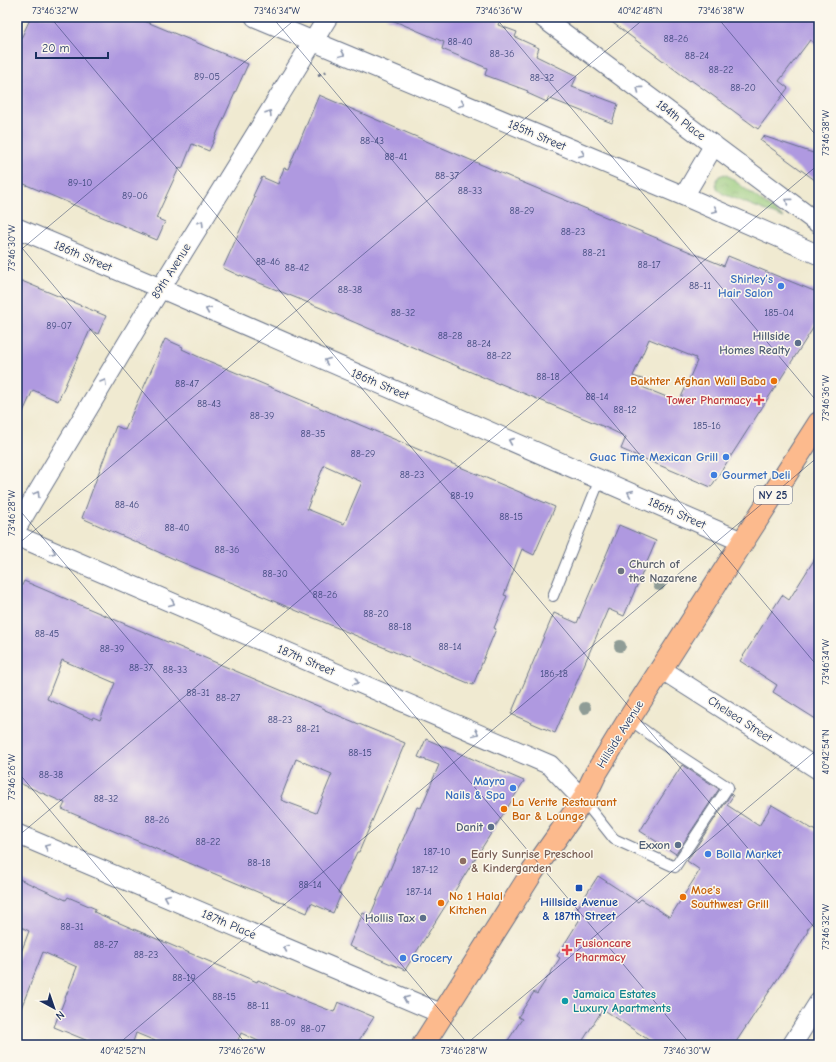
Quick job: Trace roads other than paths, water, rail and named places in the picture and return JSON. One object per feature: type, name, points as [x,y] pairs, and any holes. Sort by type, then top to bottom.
[{"type":"main road","name":"Hillside Avenue","points":[[423,1045],[533,871],[583,800],[596,773],[661,669],[819,423]]},
{"type":"street","name":"185th Street","points":[[255,17],[684,196],[819,255]]},
{"type":"street","name":"89th Avenue","points":[[17,527],[160,288],[328,17]]},
{"type":"street","name":"184th Place","points":[[542,17],[819,224]]},
{"type":"street","points":[[684,196],[714,146]]},
{"type":"street","name":"186th Street","points":[[17,228],[160,288],[743,542]]},
{"type":"street","name":"187th Street","points":[[17,536],[550,765],[583,800]]},
{"type":"street","name":"Chelsea Street","points":[[661,669],[819,770]]},
{"type":"street","name":"187th Place","points":[[17,834],[442,1014]]},
{"type":"street","points":[[792,1045],[819,1002]]},
{"type":"lane","points":[[553,596],[600,480]]},
{"type":"lane","points":[[583,800],[614,839],[675,867],[728,787],[671,750],[630,719]]},
{"type":"place","name":"Shirley’s Hair Salon","points":[[781,286]]},
{"type":"place","name":"Hillside Homes Realty","points":[[798,343]]},
{"type":"place","name":"Bakhter Afghan Wali Baba","points":[[774,381]]},
{"type":"place","name":"Tower Pharmacy","points":[[759,400]]},
{"type":"place","name":"Guac Time Mexican Grill","points":[[726,457]]},
{"type":"place","name":"Gourmet Deli","points":[[714,475]]},
{"type":"place","name":"Church of the Nazarene","points":[[621,571]]},
{"type":"place","name":"Mayra Nails & Spa","points":[[513,788]]},
{"type":"place","name":"La Verite Restaurant Bar & Lounge","points":[[504,809]]},
{"type":"place","name":"Danit","points":[[491,827]]},
{"type":"place","name":"Exxon","points":[[678,845]]},
{"type":"place","name":"Bolla Market","points":[[708,854]]},
{"type":"place","name":"Early Sunrise Preschool & Kindergarden","points":[[463,861]]},
{"type":"place","name":"Hillside Avenue & 187th Street","points":[[579,888]]},
{"type":"place","name":"Moe's Southwest Grill","points":[[683,897]]},
{"type":"place","name":"No 1 Halal Kitchen","points":[[441,903]]},
{"type":"place","name":"Hollis Tax","points":[[423,918]]},
{"type":"place","name":"Fusioncare Pharmacy","points":[[567,950]]},
{"type":"place","name":"Grocery","points":[[403,958]]},
{"type":"place","name":"Jamaica Estates Luxury Apartments","points":[[565,1001]]}]
